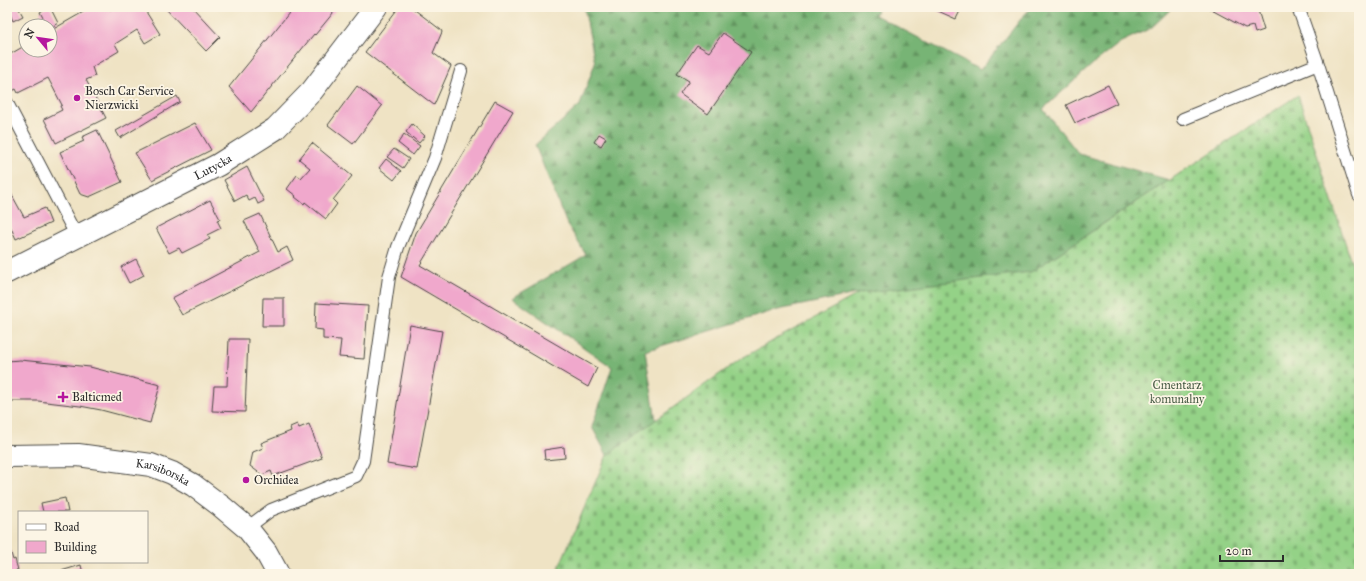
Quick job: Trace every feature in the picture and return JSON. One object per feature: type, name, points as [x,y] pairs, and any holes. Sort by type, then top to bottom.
[{"type":"street","name":"Lutycka","points":[[7,272],[218,165],[275,129],[312,91],[376,7]]},
{"type":"street","name":"Karsiborska","points":[[7,456],[78,455],[151,465],[172,473],[193,485],[247,528],[266,552],[278,574]]},
{"type":"lane","points":[[1298,7],[1318,64],[1359,195]]},
{"type":"lane","points":[[1183,120],[1318,64]]},
{"type":"lane","points":[[247,528],[271,510],[356,476],[363,461],[389,277],[398,247],[435,158],[461,71]]},
{"type":"lane","points":[[8,107],[77,237]]},
{"type":"green space","points":[[584,7],[878,7],[875,15],[980,70],[1025,14],[1033,7],[1173,7],[1151,28],[1121,42],[1094,63],[1043,109],[1079,154],[1169,180],[1031,272],[860,293],[773,311],[645,351],[656,420],[607,455],[592,427],[612,367],[512,298],[586,255],[566,222],[535,145],[580,105],[595,63]]},
{"type":"green space","name":"Cmentarz komunalny","points":[[1298,95],[1359,286],[1359,574],[556,574],[607,455],[742,358],[860,293],[1031,272]]},
{"type":"building","points":[[7,7],[18,7],[23,16],[13,21]]},
{"type":"building","points":[[50,7],[56,18],[43,18],[40,12]]},
{"type":"building","points":[[92,7],[108,7],[110,10],[116,7],[143,7],[160,34],[145,43],[137,30],[115,44],[119,51],[92,67],[95,76],[86,80],[106,118],[56,143],[44,119],[62,110],[60,106],[62,105],[48,78],[18,93],[16,89],[7,94],[7,56],[18,50],[18,58],[58,58],[58,26]]},
{"type":"building","points":[[164,7],[192,7],[220,37],[206,51]]},
{"type":"building","points":[[292,7],[338,7],[315,35],[314,34],[251,112],[229,87],[289,13],[288,12]]},
{"type":"building","points":[[399,7],[411,7],[442,32],[433,53],[451,66],[434,105],[365,52]]},
{"type":"building","points":[[929,7],[962,7],[956,19]]},
{"type":"building","points":[[1206,7],[1257,7],[1264,30],[1255,33],[1253,26],[1245,28]]},
{"type":"building","points":[[723,33],[751,52],[708,114],[680,94],[689,81],[677,74],[697,45],[709,52]]},
{"type":"building","points":[[1108,85],[1117,103],[1075,123],[1066,105]]},
{"type":"building","points":[[357,86],[382,106],[353,144],[328,125]]},
{"type":"building","points":[[177,96],[180,102],[120,138],[116,131]]},
{"type":"building","points":[[495,101],[513,111],[420,265],[597,368],[588,387],[401,277],[416,233]]},
{"type":"building","points":[[195,123],[211,150],[152,180],[135,153]]},
{"type":"building","points":[[412,124],[425,136],[419,143],[406,132]]},
{"type":"building","points":[[97,130],[122,182],[89,197],[80,194],[60,152],[84,141],[82,137]]},
{"type":"building","points":[[404,134],[420,146],[413,155],[398,143]]},
{"type":"building","points":[[599,134],[606,138],[601,146],[594,142]]},
{"type":"building","points":[[312,143],[352,176],[333,200],[337,204],[326,219],[305,202],[304,204],[287,189],[297,175],[301,178],[310,168],[299,159]]},
{"type":"building","points":[[394,149],[409,159],[403,168],[387,157]]},
{"type":"building","points":[[386,159],[401,171],[394,180],[379,168]]},
{"type":"building","points":[[247,167],[264,201],[258,204],[255,198],[249,201],[246,195],[235,201],[224,180]]},
{"type":"building","points":[[7,186],[24,217],[45,208],[51,223],[16,239],[7,219]]},
{"type":"building","points":[[210,200],[220,219],[217,220],[221,228],[207,235],[210,239],[182,253],[179,248],[169,253],[156,228]]},
{"type":"building","points":[[260,214],[278,252],[287,247],[293,260],[182,315],[172,298],[260,252],[244,221]]},
{"type":"building","points":[[136,259],[144,275],[129,283],[121,267]]},
{"type":"building","points":[[263,298],[284,298],[284,326],[262,326]]},
{"type":"building","points":[[316,303],[368,306],[364,359],[339,357],[341,340],[323,339],[323,330],[315,329]]},
{"type":"building","points":[[410,325],[442,331],[417,469],[387,464]]},
{"type":"building","points":[[229,339],[248,339],[245,412],[212,411],[214,386],[227,386]]},
{"type":"building","points":[[20,360],[90,367],[160,385],[150,423],[80,406],[38,401],[7,401],[7,361]]},
{"type":"building","points":[[297,424],[299,428],[309,424],[322,458],[273,476],[271,471],[262,475],[250,466],[253,452],[263,448],[261,443],[291,431],[290,427]]},
{"type":"building","points":[[564,447],[565,458],[545,460],[544,450]]},
{"type":"building","points":[[65,498],[68,511],[43,511],[41,503]]},
{"type":"building","points":[[7,539],[13,560],[15,559],[18,570],[16,570],[17,574],[7,574]]},
{"type":"building","points":[[81,565],[83,574],[62,574],[61,571]]},
{"type":"place","name":"Bosch Car Service Nierzwicki","points":[[77,98]]},
{"type":"place","name":"Balticmed","points":[[63,397]]},
{"type":"place","name":"Orchidea","points":[[246,480]]}]
